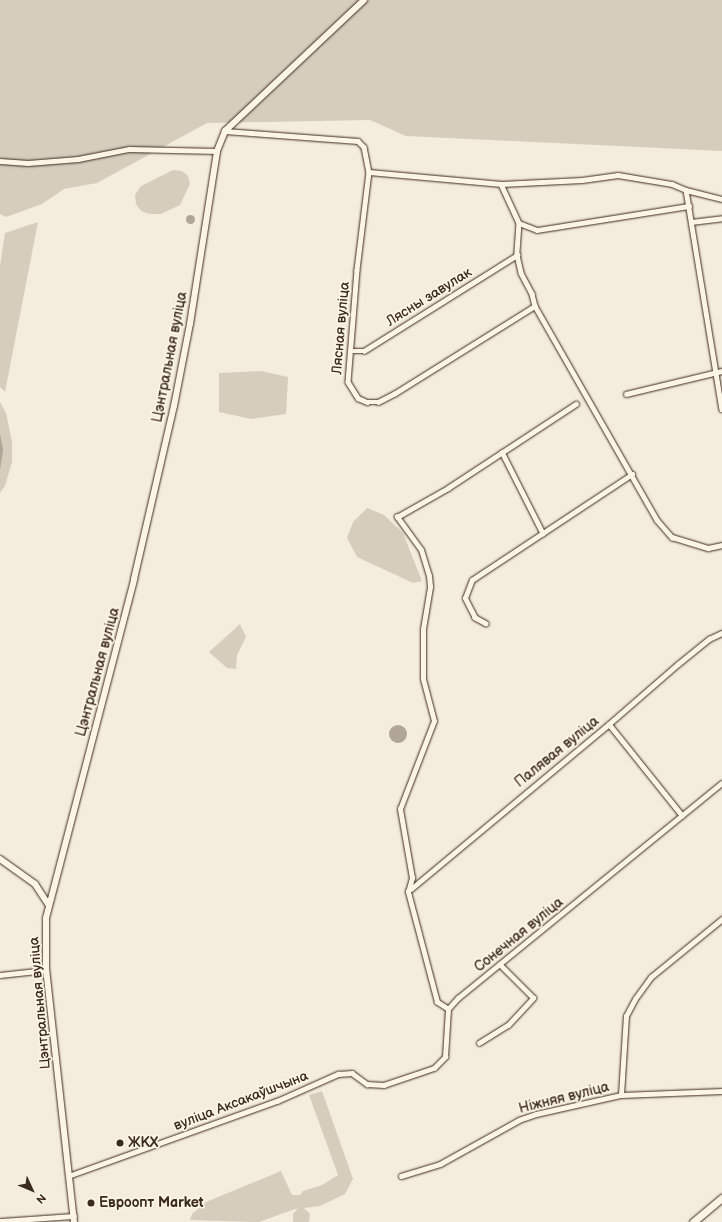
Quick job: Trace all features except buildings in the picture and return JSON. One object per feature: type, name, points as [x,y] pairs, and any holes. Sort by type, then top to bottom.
[{"type":"main road","points":[[692,1222],[722,1198]]},
{"type":"street","points":[[225,131],[364,0]]},
{"type":"street","name":"Цэнтральная вуліца","points":[[74,1219],[71,1176],[46,970],[45,931],[48,904],[134,579],[174,406],[190,324],[217,151],[225,131]]},
{"type":"street","name":"Лясная вуліца","points":[[225,131],[358,140],[366,152],[369,172],[348,382],[358,398],[367,402],[378,402],[535,306]]},
{"type":"street","points":[[0,161],[28,163],[78,159],[129,149],[217,151]]},
{"type":"street","points":[[369,172],[501,184],[582,180],[618,176],[654,180],[722,199]]},
{"type":"street","points":[[501,184],[519,223],[517,255],[521,273],[532,294],[535,306],[657,520],[672,537],[708,548],[722,545]]},
{"type":"street","points":[[686,190],[722,409]]},
{"type":"street","points":[[519,223],[537,230],[688,206]]},
{"type":"street","points":[[691,222],[722,218]]},
{"type":"street","name":"Лясны завулак","points":[[351,351],[364,351],[517,255]]},
{"type":"street","points":[[626,394],[722,371]]},
{"type":"street","points":[[448,1009],[437,1002],[408,892],[412,878],[400,809],[434,721],[423,679],[423,629],[430,587],[429,576],[421,550],[397,517],[448,488],[576,404]]},
{"type":"street","points":[[502,452],[543,533]]},
{"type":"street","points":[[486,624],[475,618],[465,598],[472,580],[632,474]]},
{"type":"street","name":"Палявая вуліца","points":[[408,892],[415,882],[610,724],[678,664],[709,639],[722,633]]},
{"type":"street","points":[[610,724],[682,815]]},
{"type":"street","name":"Сонечная вуліца","points":[[448,1009],[722,783]]},
{"type":"street","points":[[0,859],[35,884],[48,904]]},
{"type":"street","points":[[620,1095],[626,1016],[635,999],[651,978],[722,919]]},
{"type":"street","points":[[479,1043],[508,1025],[533,998],[500,965]]},
{"type":"street","points":[[0,975],[46,970]]},
{"type":"street","name":"вуліца Аксакаўшчына","points":[[71,1176],[277,1101],[338,1074],[352,1073],[367,1084],[384,1085],[434,1068],[444,1057],[448,1009]]},
{"type":"street","name":"Ніжняя вуліца","points":[[400,1176],[440,1164],[519,1120],[620,1095],[722,1091]]},
{"type":"street","points":[[0,1221],[74,1219]]},
{"type":"shaded area","points":[[0,0],[722,0],[722,151],[406,136],[370,120],[207,123],[97,183],[64,189],[42,204],[6,217],[0,214]]},
{"type":"shaded area","points":[[173,170],[182,171],[188,176],[190,184],[180,205],[161,214],[149,214],[141,211],[136,204],[135,195],[141,186]]},
{"type":"shaded area","points":[[190,214],[195,219],[190,224],[185,219]]},
{"type":"shaded area","points":[[38,222],[5,392],[0,387],[0,266],[5,233]]},
{"type":"shaded area","points":[[261,371],[288,377],[286,414],[251,419],[219,412],[219,373]]},
{"type":"shaded area","points":[[0,402],[6,413],[12,442],[12,462],[5,486],[0,493]]},
{"type":"shaded area","points":[[0,434],[3,450],[0,470]]},
{"type":"shaded area","points":[[367,508],[384,515],[403,533],[422,581],[413,583],[357,557],[347,538],[353,522]]},
{"type":"shaded area","points":[[240,624],[246,637],[237,655],[236,669],[227,668],[209,652]]},
{"type":"shaded area","points":[[398,725],[404,728],[407,734],[404,740],[398,743],[392,740],[389,734],[392,728]]},
{"type":"shaded area","points":[[322,1091],[353,1179],[345,1194],[320,1206],[304,1208],[310,1214],[309,1222],[293,1222],[293,1214],[298,1208],[259,1222],[190,1220],[192,1214],[206,1202],[281,1171],[292,1195],[300,1195],[303,1191],[322,1185],[338,1175],[309,1095]]},
{"type":"place","name":"ЖКХ","points":[[120,1143]]},
{"type":"place","name":"Евроопт Market","points":[[91,1203]]}]
